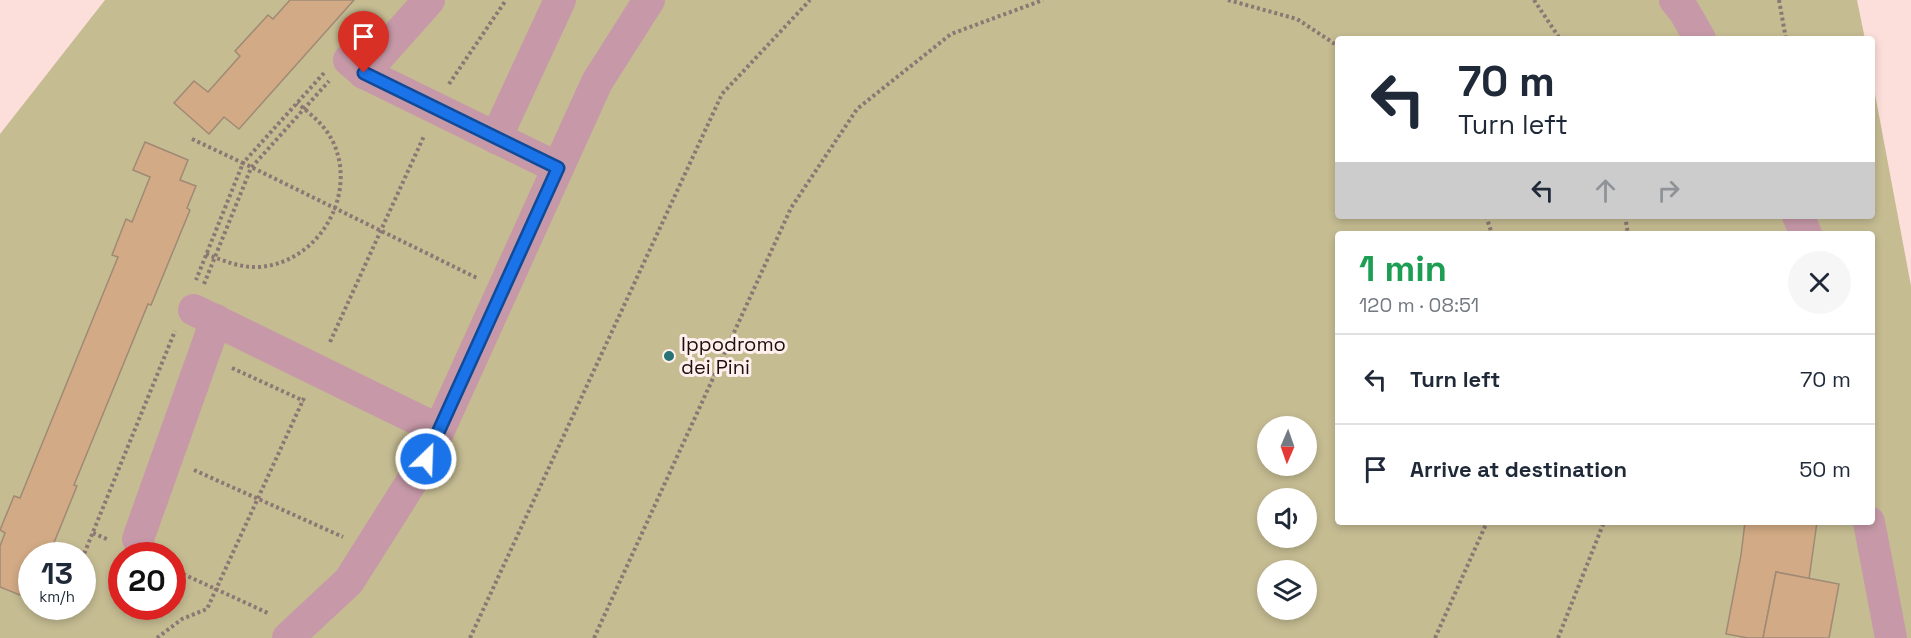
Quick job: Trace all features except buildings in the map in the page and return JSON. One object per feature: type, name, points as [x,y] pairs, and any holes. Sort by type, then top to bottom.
[{"type":"lane","points":[[429,0],[347,67],[558,168]]},
{"type":"lane","points":[[496,138],[560,0]]},
{"type":"lane","points":[[283,628],[349,581],[426,459],[597,82],[649,0]]},
{"type":"lane","points":[[1675,0],[1698,36]]},
{"type":"lane","points":[[138,539],[166,460],[195,311],[439,430]]},
{"type":"lane","points":[[1870,525],[1891,638]]},
{"type":"path","points":[[157,638],[182,618],[207,609],[446,89],[506,0]]},
{"type":"path","points":[[470,638],[722,94],[810,0]]},
{"type":"path","points":[[594,638],[791,208],[857,108],[951,34],[1043,0]]},
{"type":"path","points":[[1228,0],[1297,19],[1335,44]]},
{"type":"path","points":[[1534,0],[1558,36]]},
{"type":"path","points":[[1779,0],[1785,36]]},
{"type":"path","points":[[195,311],[206,254],[243,164],[297,102],[347,67]]},
{"type":"path","points":[[89,542],[128,445],[195,311],[251,168],[304,109],[347,67]]},
{"type":"path","points":[[206,254],[232,264],[260,267],[287,260],[311,245],[329,224],[339,198],[341,170],[334,143],[319,120],[297,102]]},
{"type":"path","points":[[192,139],[502,291]]},
{"type":"path","points":[[128,445],[202,473],[368,550]]},
{"type":"path","points":[[1435,638],[1486,525]]},
{"type":"path","points":[[1558,638],[1603,525]]},
{"type":"path","points":[[186,575],[216,589],[283,628]]},
{"type":"shaded area","name":"Ippodromo dei Pini","points":[[105,0],[1857,0],[1864,36],[1335,36],[1335,219],[1875,219],[1875,94],[1911,286],[1911,638],[0,638],[0,134]]},
{"type":"place","name":"Ippodromo dei Pini","points":[[669,356]]},
{"type":"route","points":[[364,73],[558,168],[426,459]]}]
